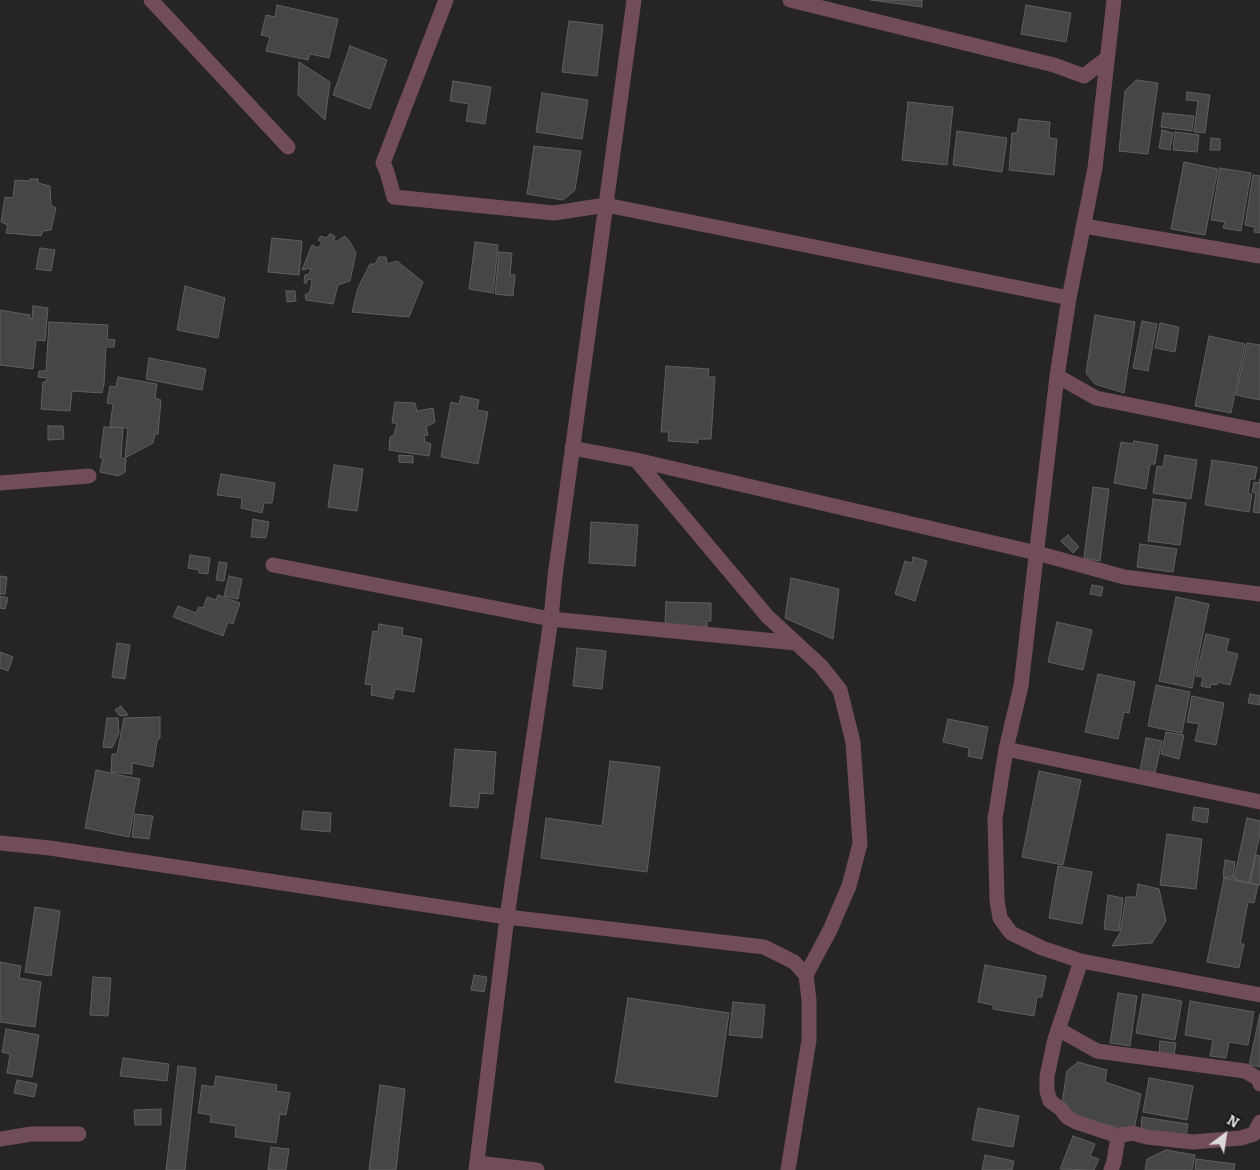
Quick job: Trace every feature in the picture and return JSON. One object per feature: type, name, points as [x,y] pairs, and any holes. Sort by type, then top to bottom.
[{"type":"street","points":[[151,0],[288,147]]},
{"type":"street","points":[[446,0],[383,164],[394,197],[554,213],[606,205],[1069,298]]},
{"type":"street","points":[[537,1170],[476,1167],[507,917],[551,619],[572,448],[634,0]]},
{"type":"street","points":[[790,0],[1054,65],[1084,76],[1106,59]]},
{"type":"street","points":[[1114,0],[1095,168],[1069,298],[1057,376],[1021,686],[1006,749],[995,819],[996,900],[1000,918],[1011,933],[1042,948],[1081,961],[1260,995]]},
{"type":"street","points":[[1084,226],[1260,256]]},
{"type":"street","points":[[1057,376],[1096,398],[1260,431]]},
{"type":"street","points":[[572,448],[636,460],[1037,553],[1124,577],[1260,594]]},
{"type":"street","points":[[636,460],[767,616],[822,666],[840,690],[853,742],[860,844],[849,886],[830,930],[806,975],[809,1000],[809,1040],[788,1170]]},
{"type":"street","points":[[0,483],[90,476]]},
{"type":"street","points":[[273,565],[551,619],[796,643]]},
{"type":"street","points":[[1006,749],[1260,802]]},
{"type":"street","points":[[0,843],[60,850],[507,917],[764,948],[794,962],[806,975]]},
{"type":"street","points":[[1081,961],[1058,1029],[1047,1076],[1047,1092],[1050,1101],[1061,1109],[1067,1118],[1118,1136],[1132,1133],[1193,1142],[1241,1138],[1254,1134],[1260,1122]]},
{"type":"street","points":[[1058,1029],[1097,1051],[1245,1070],[1258,1079],[1260,1084]]},
{"type":"street","points":[[0,1139],[31,1134],[79,1134]]},
{"type":"street","points":[[1111,1170],[1118,1136]]},
{"type":"building","points":[[871,0],[922,0],[922,7]]},
{"type":"building","points":[[277,5],[338,19],[329,58],[310,54],[308,60],[266,51],[270,37],[261,35],[266,15],[275,17]]},
{"type":"building","points":[[1026,5],[1071,13],[1066,42],[1021,34]]},
{"type":"building","points":[[569,21],[603,25],[597,76],[562,72]]},
{"type":"building","points":[[350,46],[387,60],[370,109],[333,95]]},
{"type":"building","points":[[299,62],[330,82],[325,120],[298,95]]},
{"type":"building","points":[[1136,80],[1158,83],[1148,154],[1119,151],[1125,91]]},
{"type":"building","points":[[453,81],[491,87],[485,124],[466,121],[469,104],[450,101]]},
{"type":"building","points":[[1187,92],[1210,95],[1205,133],[1194,132],[1198,101],[1186,100]]},
{"type":"building","points":[[542,93],[588,100],[582,139],[536,132]]},
{"type":"building","points":[[908,102],[953,107],[947,165],[902,160]]},
{"type":"building","points":[[1163,113],[1194,116],[1192,131],[1161,127]]},
{"type":"building","points":[[1019,119],[1050,122],[1049,138],[1057,139],[1054,175],[1009,170],[1012,133],[1017,133]]},
{"type":"building","points":[[1162,130],[1173,133],[1170,150],[1159,148]]},
{"type":"building","points":[[957,131],[1007,138],[1002,172],[953,165]]},
{"type":"building","points":[[1175,132],[1199,135],[1197,152],[1173,150]]},
{"type":"building","points":[[1211,138],[1220,139],[1220,150],[1210,150]]},
{"type":"building","points":[[534,146],[581,151],[575,190],[563,200],[527,194]]},
{"type":"building","points":[[1184,162],[1218,169],[1205,235],[1171,229]]},
{"type":"building","points":[[1220,168],[1251,173],[1241,231],[1223,228],[1225,222],[1211,220]]},
{"type":"building","points":[[1253,175],[1260,176],[1260,233],[1254,232],[1255,227],[1245,225]]},
{"type":"building","points":[[30,179],[38,179],[38,183],[50,186],[51,205],[56,208],[51,230],[43,231],[41,236],[6,233],[8,225],[1,222],[5,197],[13,198],[15,180],[30,181]]},
{"type":"building","points":[[330,234],[335,236],[334,241],[336,242],[345,236],[356,253],[350,281],[338,285],[333,304],[306,300],[305,295],[310,292],[312,280],[308,279],[306,284],[304,282],[305,275],[309,274],[311,268],[302,270],[312,245],[318,248],[322,243],[318,240],[321,236],[326,238]]},
{"type":"building","points":[[272,238],[302,241],[299,275],[268,272]]},
{"type":"building","points":[[475,242],[498,245],[493,293],[469,289]]},
{"type":"building","points":[[40,248],[55,250],[51,271],[36,269]]},
{"type":"building","points":[[499,252],[512,253],[510,275],[515,275],[513,296],[495,294]]},
{"type":"building","points":[[379,257],[386,257],[387,264],[397,261],[423,282],[409,317],[352,312],[358,288],[370,264],[375,264]]},
{"type":"building","points":[[185,286],[225,298],[218,338],[177,330]]},
{"type":"building","points":[[286,291],[295,291],[296,301],[287,302]]},
{"type":"building","points":[[33,306],[48,308],[45,341],[36,340],[33,369],[0,365],[0,310],[30,315],[29,318],[32,319]]},
{"type":"building","points":[[1095,315],[1135,322],[1124,393],[1095,384],[1086,373]]},
{"type":"building","points":[[1142,321],[1157,324],[1148,371],[1133,368]]},
{"type":"building","points":[[49,322],[108,325],[107,339],[115,340],[114,347],[106,347],[102,393],[72,391],[70,411],[41,409],[43,382],[46,382],[47,378],[38,377],[39,371],[46,371]]},
{"type":"building","points":[[1160,323],[1179,327],[1175,352],[1155,348]]},
{"type":"building","points":[[1209,336],[1245,344],[1231,413],[1195,406]]},
{"type":"building","points":[[1247,343],[1260,345],[1260,400],[1236,395]]},
{"type":"building","points":[[149,358],[206,369],[202,390],[146,379]]},
{"type":"building","points":[[666,366],[709,369],[708,377],[715,377],[711,439],[698,439],[698,443],[668,441],[669,432],[661,432]]},
{"type":"building","points":[[118,377],[157,384],[155,398],[161,400],[158,434],[155,434],[153,443],[125,458],[128,428],[110,427],[113,404],[107,403],[110,386],[116,387]]},
{"type":"building","points":[[461,396],[479,400],[477,410],[488,412],[478,464],[441,457],[451,402],[459,404]]},
{"type":"building","points":[[395,402],[415,403],[417,411],[433,408],[435,422],[426,427],[428,435],[424,436],[425,442],[431,444],[429,456],[389,450],[390,437],[394,435],[397,423],[392,423]]},
{"type":"building","points":[[48,426],[63,426],[64,439],[48,440]]},
{"type":"building","points":[[104,427],[123,428],[121,458],[126,459],[125,472],[118,476],[100,472],[103,458],[100,458]]},
{"type":"building","points":[[1134,441],[1158,445],[1155,464],[1150,464],[1146,489],[1114,483],[1121,442],[1133,444]]},
{"type":"building","points":[[399,455],[413,456],[413,463],[399,462]]},
{"type":"building","points":[[1165,455],[1197,460],[1191,499],[1153,493],[1157,466],[1163,467]]},
{"type":"building","points":[[1212,460],[1257,467],[1255,479],[1250,479],[1248,494],[1252,494],[1249,512],[1205,505]]},
{"type":"building","points":[[334,465],[363,469],[357,511],[328,507]]},
{"type":"building","points":[[221,474],[275,483],[272,503],[264,503],[262,513],[241,508],[242,498],[217,495]]},
{"type":"building","points":[[1260,479],[1260,513],[1253,512],[1256,493],[1252,492],[1254,482],[1259,483]]},
{"type":"building","points":[[1093,487],[1109,489],[1100,561],[1084,558]]},
{"type":"building","points":[[1153,499],[1186,503],[1180,545],[1148,541]]},
{"type":"building","points":[[253,519],[269,522],[266,538],[251,537]]},
{"type":"building","points":[[591,522],[638,525],[635,566],[589,563]]},
{"type":"building","points":[[1068,535],[1079,547],[1073,553],[1061,541]]},
{"type":"building","points":[[1140,544],[1177,549],[1173,572],[1137,567]]},
{"type":"building","points":[[190,555],[210,558],[208,574],[199,573],[199,570],[188,568]]},
{"type":"building","points":[[913,557],[927,561],[915,601],[895,594],[905,561],[912,563]]},
{"type":"building","points":[[219,562],[227,563],[224,581],[216,580]]},
{"type":"building","points":[[0,576],[7,577],[5,594],[0,594]]},
{"type":"building","points":[[229,576],[242,579],[238,599],[224,596]]},
{"type":"building","points":[[791,578],[839,589],[833,639],[785,618]]},
{"type":"building","points":[[1092,585],[1103,587],[1101,596],[1090,594]]},
{"type":"building","points":[[218,595],[240,603],[233,624],[228,622],[223,636],[173,617],[178,606],[196,613],[199,607],[203,608],[207,597],[216,600]]},
{"type":"building","points":[[0,596],[8,598],[5,609],[0,608]]},
{"type":"building","points":[[1176,597],[1209,604],[1192,688],[1159,681]]},
{"type":"building","points":[[666,602],[711,603],[711,621],[707,621],[707,627],[665,625]]},
{"type":"building","points":[[1057,622],[1092,630],[1083,670],[1048,662]]},
{"type":"building","points":[[379,624],[403,628],[402,635],[422,639],[414,692],[395,689],[393,699],[371,695],[372,685],[365,684],[373,631],[378,632]]},
{"type":"building","points":[[1206,634],[1229,639],[1226,651],[1238,654],[1230,685],[1218,682],[1217,685],[1211,684],[1210,688],[1201,686],[1203,677],[1196,676]]},
{"type":"building","points":[[117,643],[130,645],[125,679],[112,677]]},
{"type":"building","points":[[577,648],[606,651],[602,689],[573,686]]},
{"type":"building","points":[[0,652],[13,657],[8,671],[0,668]]},
{"type":"building","points":[[1098,674],[1135,682],[1129,713],[1124,712],[1118,739],[1085,732]]},
{"type":"building","points":[[1156,685],[1190,692],[1182,733],[1148,726]]},
{"type":"building","points":[[1250,694],[1260,696],[1260,705],[1248,703]]},
{"type":"building","points":[[1192,696],[1224,703],[1216,745],[1195,741],[1199,724],[1187,722]]},
{"type":"building","points":[[121,706],[128,715],[120,716],[115,710]]},
{"type":"building","points":[[160,717],[160,738],[157,741],[153,767],[132,763],[132,774],[111,772],[112,754],[117,754],[124,718]]},
{"type":"building","points":[[107,718],[118,718],[119,733],[112,748],[103,747]]},
{"type":"building","points":[[948,719],[988,727],[982,759],[968,756],[969,748],[943,742]]},
{"type":"building","points":[[1166,732],[1184,735],[1179,759],[1161,754]]},
{"type":"building","points":[[1146,738],[1162,741],[1155,773],[1140,771]]},
{"type":"building","points":[[455,749],[496,752],[493,794],[480,793],[478,808],[450,806]]},
{"type":"building","points":[[610,761],[660,767],[647,872],[541,858],[546,818],[602,826]]},
{"type":"building","points":[[96,770],[140,779],[129,837],[85,828]]},
{"type":"building","points":[[1039,771],[1081,780],[1063,865],[1022,857]]},
{"type":"building","points":[[1194,807],[1209,809],[1207,823],[1192,820]]},
{"type":"building","points":[[303,811],[331,813],[330,832],[301,829]]},
{"type":"building","points":[[135,814],[153,816],[149,839],[132,837]]},
{"type":"building","points":[[1247,818],[1260,821],[1260,834],[1249,883],[1234,879]]},
{"type":"building","points":[[1167,834],[1202,839],[1196,889],[1160,885]]},
{"type":"building","points":[[1256,855],[1260,856],[1260,885],[1250,883]]},
{"type":"building","points":[[1225,860],[1235,862],[1233,878],[1223,877]]},
{"type":"building","points":[[1058,866],[1092,872],[1082,924],[1049,918]]},
{"type":"building","points":[[1224,878],[1258,885],[1254,903],[1248,902],[1240,944],[1244,944],[1239,968],[1207,962]]},
{"type":"building","points":[[1138,884],[1159,889],[1166,921],[1152,943],[1112,946],[1120,933],[1126,897],[1136,897]]},
{"type":"building","points":[[1108,895],[1123,898],[1119,931],[1104,929]]},
{"type":"building","points":[[35,907],[60,911],[51,976],[25,972]]},
{"type":"building","points":[[0,962],[21,966],[19,978],[41,982],[35,1027],[0,1022]]},
{"type":"building","points":[[985,965],[1046,976],[1042,997],[1037,997],[1034,1016],[993,1009],[993,1005],[978,1002]]},
{"type":"building","points":[[474,975],[487,977],[484,992],[471,990]]},
{"type":"building","points":[[93,977],[111,978],[108,1016],[90,1015]]},
{"type":"building","points":[[1118,993],[1137,996],[1130,1046],[1110,1043]]},
{"type":"building","points":[[1143,994],[1182,1001],[1175,1040],[1136,1033]]},
{"type":"building","points":[[628,998],[729,1013],[717,1097],[615,1082]]},
{"type":"building","points":[[1190,1001],[1254,1012],[1248,1045],[1229,1042],[1226,1058],[1210,1056],[1213,1040],[1185,1035]]},
{"type":"building","points":[[733,1002],[765,1005],[762,1038],[729,1035]]},
{"type":"building","points":[[1260,1014],[1260,1067],[1249,1065]]},
{"type":"building","points":[[6,1029],[39,1035],[32,1077],[7,1073],[10,1054],[2,1052]]},
{"type":"building","points":[[1160,1041],[1176,1043],[1174,1056],[1159,1054]]},
{"type":"building","points":[[123,1058],[169,1064],[167,1081],[120,1076]]},
{"type":"building","points":[[1078,1062],[1107,1070],[1105,1082],[1141,1094],[1134,1130],[1071,1118],[1062,1103],[1067,1071]]},
{"type":"building","points":[[178,1066],[196,1068],[185,1170],[166,1170]]},
{"type":"building","points":[[216,1076],[277,1085],[276,1091],[290,1093],[286,1115],[280,1114],[276,1143],[235,1137],[236,1126],[210,1122],[211,1115],[198,1113],[202,1085],[214,1087]]},
{"type":"building","points":[[1149,1078],[1193,1086],[1187,1120],[1143,1112]]},
{"type":"building","points":[[17,1080],[37,1084],[34,1097],[14,1093]]},
{"type":"building","points":[[380,1085],[405,1089],[396,1170],[369,1170]]},
{"type":"building","points":[[978,1108],[1019,1116],[1013,1147],[972,1140]]},
{"type":"building","points":[[161,1109],[161,1125],[135,1125],[134,1110]]},
{"type":"building","points":[[1142,1117],[1188,1124],[1186,1137],[1141,1130]]},
{"type":"building","points":[[1073,1136],[1095,1144],[1090,1156],[1099,1159],[1094,1170],[1060,1169]]},
{"type":"building","points":[[271,1147],[289,1149],[286,1170],[268,1170]]},
{"type":"building","points":[[1166,1150],[1195,1155],[1192,1170],[1145,1170],[1147,1159]]},
{"type":"building","points":[[985,1155],[1014,1161],[1012,1170],[982,1170]]},
{"type":"building","points":[[1196,1159],[1235,1164],[1234,1170],[1195,1170]]}]
